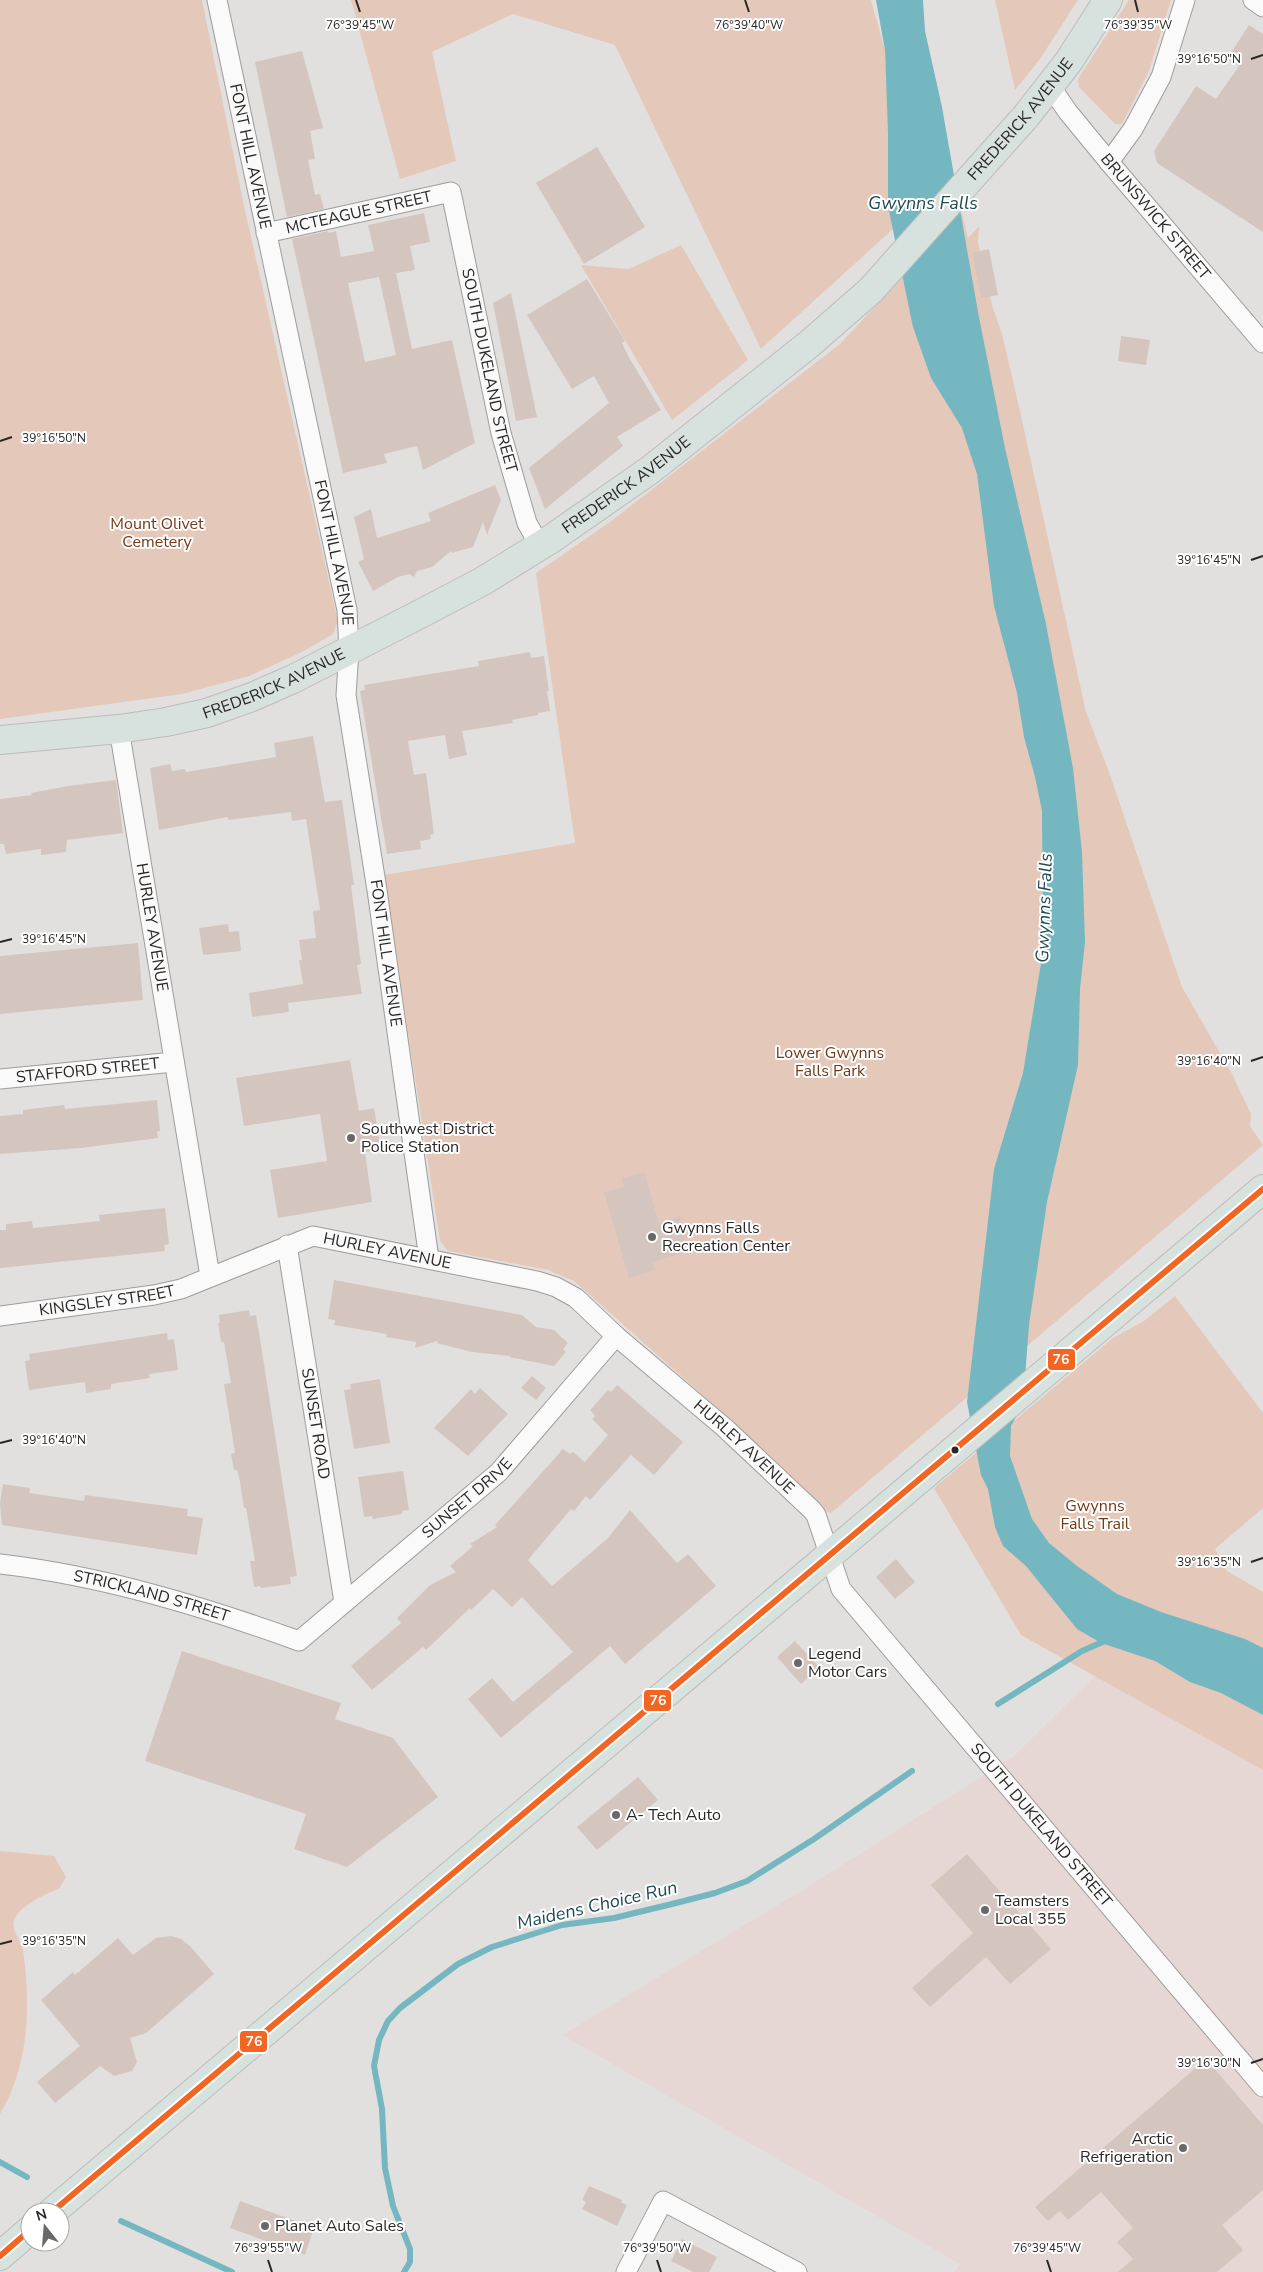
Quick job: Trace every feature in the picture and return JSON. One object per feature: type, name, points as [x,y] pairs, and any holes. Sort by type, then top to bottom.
[{"type":"main road","name":"FREDERICK AVENUE","points":[[0,740],[119,729],[166,722],[206,713],[252,697],[349,651],[483,581],[540,546],[650,470],[808,345],[871,290],[1028,115],[1108,0]]},
{"type":"main road","points":[[64,2202],[1263,1189]]},
{"type":"main road","points":[[0,2256],[20,2239]]},
{"type":"street","name":"FONT HILL AVENUE","points":[[218,0],[266,234],[348,610],[349,651],[346,695],[377,890],[429,1259]]},
{"type":"street","points":[[1109,162],[1133,129],[1161,77],[1185,0]]},
{"type":"street","points":[[1253,0],[1263,7]]},
{"type":"street","name":"BRUNSWICK STREET","points":[[1050,86],[1068,112],[1109,162],[1263,343]]},
{"type":"street","name":"MCTEAGUE STREET","points":[[266,234],[451,192]]},
{"type":"street","name":"SOUTH DUKELAND STREET","points":[[451,192],[501,434],[527,523],[540,546]]},
{"type":"street","name":"HURLEY AVENUE","points":[[119,729],[210,1276],[313,1236],[537,1281],[556,1287],[576,1298],[616,1336],[725,1428],[812,1510],[816,1515],[831,1555]]},
{"type":"street","name":"STAFFORD STREET","points":[[0,1080],[174,1062]]},
{"type":"street","name":"SUNSET ROAD","points":[[287,1245],[344,1602]]},
{"type":"street","name":"KINGSLEY STREET","points":[[0,1316],[154,1295],[182,1289],[210,1276]]},
{"type":"street","name":"SUNSET DRIVE","points":[[300,1641],[499,1472],[616,1336]]},
{"type":"street","name":"SOUTH DUKELAND STREET","points":[[831,1555],[841,1589],[1263,2087]]},
{"type":"street","name":"STRICKLAND STREET","points":[[0,1564],[134,1588],[229,1616],[300,1641]]},
{"type":"street","points":[[626,2272],[663,2200],[797,2272]]},
{"type":"shaded area","points":[[1095,1676],[1263,1770],[1263,2272],[954,2272],[960,2264],[562,2035],[806,1888],[1014,1756]]},
{"type":"green space","name":"Mount Olivet Cemetery","points":[[0,0],[202,0],[244,206],[338,621],[333,634],[302,652],[249,676],[182,694],[0,719]]},
{"type":"green space","points":[[351,0],[871,0],[885,50],[893,229],[761,349],[615,45],[513,14],[432,52],[456,161],[400,179]]},
{"type":"green space","points":[[995,0],[1078,0],[1040,59],[1015,90]]},
{"type":"green space","points":[[1129,0],[1171,0],[1149,71],[1122,124],[1115,124],[1079,87],[1078,79]]},
{"type":"green space","name":"Lower Gwynns Falls Park","points":[[962,213],[968,238],[979,226],[978,242],[992,305],[1002,334],[1020,411],[1086,712],[1109,772],[1182,987],[1232,1074],[1251,1114],[1250,1126],[1263,1145],[831,1513],[822,1510],[740,1428],[574,1281],[548,1270],[448,1251],[440,1241],[384,875],[575,843],[536,573],[610,522],[840,344]]},
{"type":"green space","points":[[681,245],[748,360],[672,420],[581,265],[629,269]]},
{"type":"green space","name":"Gwynns Falls Trail","points":[[1175,1296],[1263,1413],[1263,1508],[1215,1549],[1227,1571],[1263,1592],[1263,1770],[1021,1635],[934,1488],[1113,1338],[1144,1321]]},
{"type":"green space","points":[[0,1851],[54,1856],[66,1877],[59,1889],[29,1904],[15,1918],[14,1930],[23,1950],[27,2014],[22,2056],[17,2076],[0,2114]]},
{"type":"water","name":"Gwynns Falls","points":[[876,0],[923,0],[925,31],[942,107],[978,312],[1005,448],[1046,624],[1073,768],[1082,852],[1085,942],[1080,989],[1078,1065],[1047,1202],[1029,1325],[1023,1404],[1011,1426],[1010,1456],[1032,1519],[1049,1543],[1077,1566],[1117,1594],[1161,1612],[1245,1639],[1263,1648],[1263,1715],[1221,1693],[1190,1682],[1155,1661],[1101,1643],[1077,1629],[1026,1566],[1003,1546],[995,1527],[988,1489],[981,1475],[967,1402],[994,1169],[1023,1073],[1043,951],[1042,811],[1024,737],[1017,693],[994,606],[977,474],[962,428],[931,378],[913,327],[888,206],[885,50]]},
{"type":"building","points":[[1249,25],[1263,34],[1263,232],[1157,163],[1154,151],[1196,86],[1216,99],[1239,66],[1227,59]]},
{"type":"building","points":[[302,51],[323,128],[310,131],[315,159],[308,160],[315,195],[320,194],[324,209],[287,217],[255,62]]},
{"type":"building","points":[[597,147],[645,227],[584,264],[536,183]]},
{"type":"building","points":[[424,213],[430,242],[410,246],[415,270],[396,273],[412,349],[452,340],[475,443],[423,470],[417,446],[384,454],[387,463],[343,473],[292,239],[336,231],[341,257],[374,251],[368,225]],"holes":[[[379,277],[396,355],[365,362],[348,283]]]},
{"type":"building","points":[[989,249],[998,295],[981,298],[972,253]]},
{"type":"building","points":[[587,279],[625,341],[622,343],[628,356],[661,410],[617,437],[623,446],[545,509],[529,468],[609,403],[594,376],[572,389],[527,315]]},
{"type":"building","points":[[511,293],[537,417],[516,421],[493,303]]},
{"type":"building","points":[[1121,336],[1150,340],[1146,365],[1118,361]]},
{"type":"building","points":[[495,485],[501,500],[487,535],[483,522],[473,547],[452,553],[451,551],[432,567],[417,571],[414,577],[409,574],[398,577],[373,591],[358,562],[364,559],[354,517],[371,509],[377,538],[431,521],[428,513]]},
{"type":"building","points":[[530,652],[531,658],[544,656],[550,711],[512,720],[513,723],[462,731],[467,755],[449,759],[445,735],[408,741],[414,775],[426,773],[434,834],[430,835],[431,839],[420,841],[421,849],[387,854],[360,691],[365,690],[364,685],[479,666],[478,661]]},
{"type":"building","points":[[313,736],[325,802],[342,800],[354,885],[351,885],[361,964],[357,965],[362,994],[288,1003],[289,1012],[252,1017],[249,993],[303,984],[299,960],[302,960],[299,940],[316,938],[313,911],[320,910],[306,819],[292,821],[291,812],[228,820],[228,817],[159,830],[150,768],[170,764],[172,771],[185,769],[186,772],[276,757],[274,743]]},
{"type":"building","points":[[116,780],[123,833],[67,840],[66,852],[41,855],[41,849],[6,854],[4,844],[0,844],[0,799],[32,795],[31,793],[68,786]]},
{"type":"building","points":[[228,924],[229,932],[239,931],[241,951],[203,955],[199,928]]},
{"type":"building","points":[[138,943],[143,1000],[0,1014],[0,956]]},
{"type":"building","name":"Southwest District Police Station","points":[[350,1060],[359,1111],[374,1108],[381,1150],[365,1152],[372,1202],[278,1218],[270,1170],[327,1161],[320,1114],[244,1126],[236,1078]]},
{"type":"building","points":[[157,1100],[160,1131],[157,1131],[158,1138],[81,1148],[0,1154],[0,1116],[23,1114],[23,1110],[64,1105],[65,1109]]},
{"type":"building","name":"Gwynns Falls Recreation Center","points":[[644,1172],[659,1223],[680,1216],[690,1251],[652,1262],[655,1270],[629,1278],[604,1192],[624,1187],[622,1178]]},
{"type":"building","points":[[165,1208],[169,1244],[164,1245],[165,1251],[0,1268],[0,1230],[6,1230],[6,1224],[32,1221],[33,1228],[100,1221],[99,1215]]},
{"type":"building","points":[[334,1280],[522,1315],[536,1327],[554,1330],[568,1343],[563,1349],[566,1352],[554,1366],[509,1357],[511,1356],[472,1352],[437,1343],[437,1341],[415,1348],[416,1342],[386,1337],[387,1334],[334,1325],[335,1320],[328,1319]]},
{"type":"building","points":[[249,1310],[250,1316],[256,1315],[297,1576],[290,1577],[291,1584],[261,1588],[260,1586],[254,1587],[250,1561],[255,1561],[246,1508],[244,1508],[240,1482],[237,1470],[234,1470],[231,1454],[235,1453],[224,1384],[231,1383],[224,1342],[221,1342],[218,1323],[220,1323],[219,1315]]},
{"type":"building","points":[[167,1333],[168,1340],[174,1339],[178,1370],[149,1374],[150,1378],[111,1384],[111,1389],[86,1393],[85,1382],[29,1390],[25,1361],[30,1360],[29,1354]]},
{"type":"building","points":[[532,1376],[546,1388],[536,1400],[521,1388]]},
{"type":"building","points":[[380,1379],[390,1443],[354,1449],[344,1390],[351,1389],[350,1384]]},
{"type":"building","points":[[617,1385],[683,1442],[654,1475],[631,1455],[590,1500],[586,1496],[574,1511],[571,1509],[528,1560],[552,1586],[608,1538],[630,1510],[677,1563],[688,1554],[716,1586],[625,1664],[610,1646],[501,1738],[468,1699],[492,1678],[513,1702],[573,1652],[522,1597],[512,1607],[493,1589],[426,1650],[423,1647],[372,1690],[351,1666],[401,1623],[397,1618],[430,1585],[456,1572],[450,1566],[473,1546],[470,1544],[497,1527],[495,1525],[563,1449],[570,1454],[573,1452],[585,1462],[608,1435],[592,1419],[595,1416],[590,1410],[608,1390],[611,1392]]},
{"type":"building","points":[[480,1388],[508,1414],[468,1456],[434,1428],[471,1389],[475,1394]]},
{"type":"building","points":[[403,1471],[409,1510],[402,1511],[402,1514],[373,1519],[372,1516],[364,1517],[358,1477]]},
{"type":"building","points":[[3,1484],[30,1488],[29,1493],[84,1501],[85,1495],[188,1509],[187,1516],[203,1518],[197,1555],[2,1525],[0,1503]]},
{"type":"building","points":[[896,1559],[915,1582],[895,1599],[876,1577]]},
{"type":"building","points":[[795,1641],[819,1667],[801,1684],[777,1657]]},
{"type":"building","points":[[182,1651],[341,1703],[335,1719],[393,1738],[438,1797],[347,1867],[294,1849],[306,1814],[145,1761]]},
{"type":"building","points":[[638,1777],[658,1800],[597,1850],[577,1827]]},
{"type":"building","name":"Teamsters Local 355","points":[[967,1854],[1051,1949],[1010,1984],[986,1957],[930,2007],[912,1988],[973,1933],[931,1885]]},
{"type":"building","points":[[171,1936],[181,1939],[190,1946],[214,1974],[146,2033],[130,2038],[137,2062],[132,2071],[114,2076],[100,2066],[55,2103],[37,2082],[80,2046],[41,2000],[73,1972],[75,1975],[118,1938],[133,1955],[156,1938]]},
{"type":"building","name":"Arctic Refrigeration","points":[[1206,2059],[1263,2125],[1263,2190],[1222,2225],[1243,2250],[1217,2272],[1118,2272],[1133,2259],[1117,2242],[1133,2228],[1101,2192],[1068,2220],[1060,2211],[1048,2221],[1035,2207]]},
{"type":"building","points":[[589,2186],[622,2200],[621,2202],[627,2205],[617,2226],[582,2209],[586,2202],[582,2200]]},
{"type":"building","points":[[240,2201],[312,2227],[312,2234],[305,2255],[230,2228]]},
{"type":"building","points":[[682,2239],[717,2257],[709,2272],[693,2272],[671,2261]]},
{"type":"waterway","name":"Maidens Choice Run","points":[[998,1704],[1082,1651],[1107,1640]]},
{"type":"waterway","name":"Maidens Choice Run","points":[[404,2272],[410,2262],[410,2249],[393,2206],[385,2168],[382,2109],[374,2066],[379,2040],[388,2021],[400,2008],[458,1964],[492,1947],[562,1925],[614,1918],[715,1893],[747,1881],[814,1839],[912,1771]]},
{"type":"waterway","name":"Maidens Choice Run","points":[[0,2162],[27,2177]]},
{"type":"waterway","name":"Maidens Choice Run","points":[[121,2221],[232,2272]]},
{"type":"transit line","name":"76","points":[[64,2202],[1263,1189]]},
{"type":"transit line","name":"76","points":[[0,2256],[20,2239]]},
{"type":"place","name":"Southwest District Police Station","points":[[351,1138]]},
{"type":"place","name":"Gwynns Falls Recreation Center","points":[[652,1237]]},
{"type":"place","name":"Legend Motor Cars","points":[[798,1663]]},
{"type":"place","name":"A- Tech Auto","points":[[616,1815]]},
{"type":"place","name":"Teamsters Local 355","points":[[985,1910]]},
{"type":"place","name":"Arctic Refrigeration","points":[[1183,2148]]},
{"type":"place","name":"Planet Auto Sales","points":[[265,2226]]}]
